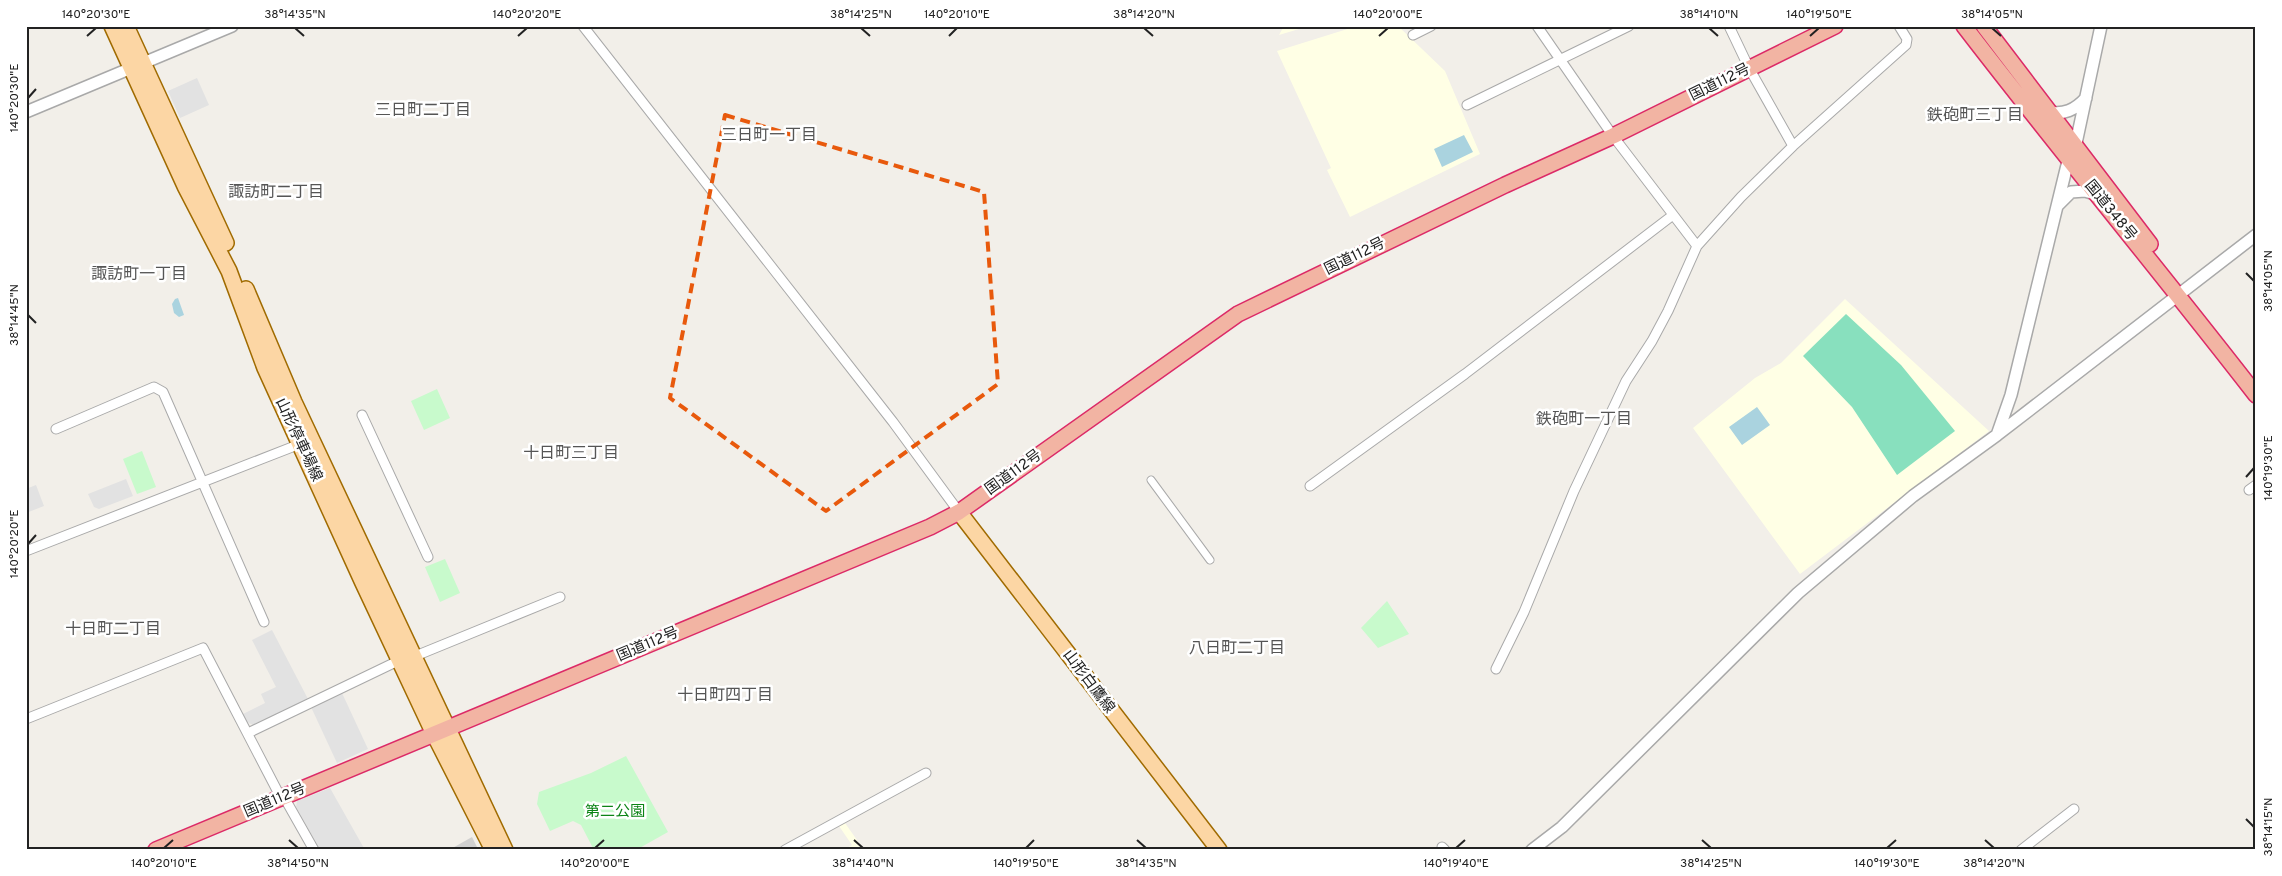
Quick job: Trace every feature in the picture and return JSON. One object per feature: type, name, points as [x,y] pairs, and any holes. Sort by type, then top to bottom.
[{"type":"highway","name":"国道112号","points":[[156,850],[930,527],[959,512],[1238,314],[1501,187],[1613,136],[1836,26]]},
{"type":"highway","name":"国道348号","points":[[1964,26],[2256,381]]},
{"type":"highway","name":"国道348号","points":[[1984,26],[2048,112],[2071,154],[2098,196],[2183,293],[2256,396]]},
{"type":"main road","name":"山形停車場線","points":[[112,26],[136,66],[232,254],[406,659],[434,734],[493,850]]},
{"type":"main road","name":"山形停車場線","points":[[126,26],[136,66],[185,186],[229,271],[264,368],[406,659],[449,728],[505,850]]},
{"type":"main road","name":"山形白鷹線","points":[[959,512],[1218,850]]},
{"type":"street","points":[[26,112],[232,26]]},
{"type":"street","points":[[583,26],[826,336],[959,512]]},
{"type":"street","points":[[1413,34],[1432,26]]},
{"type":"street","points":[[1537,26],[1613,136],[1697,246]]},
{"type":"street","points":[[1467,105],[1630,26]]},
{"type":"street","points":[[1729,26],[1749,68],[1794,146]]},
{"type":"street","points":[[1496,669],[1524,612],[1574,491],[1622,389],[1668,311],[1697,246],[1741,197],[1794,146],[1906,45],[1907,39],[1899,26]]},
{"type":"street","points":[[1997,435],[2010,395],[2055,209],[2086,97],[2101,26]]},
{"type":"street","points":[[2048,112],[2062,113],[2069,111],[2080,104],[2086,97]]},
{"type":"street","points":[[2055,209],[2071,192],[2084,191],[2098,196]]},
{"type":"street","points":[[1310,486],[1465,374],[1673,215]]},
{"type":"street","points":[[1532,850],[1562,827],[1798,593],[1914,496],[1997,435],[2256,235]]},
{"type":"street","points":[[56,429],[154,387],[163,392],[264,622]]},
{"type":"street","points":[[362,415],[428,557]]},
{"type":"street","points":[[26,551],[300,444]]},
{"type":"street","points":[[1151,480],[1210,560]]},
{"type":"street","points":[[248,733],[406,659],[560,597]]},
{"type":"street","points":[[26,719],[203,648],[282,798],[314,850]]},
{"type":"street","points":[[785,850],[926,773]]},
{"type":"street","points":[[2021,850],[2074,809]]},
{"type":"highlighted area","points":[[725,115],[984,192],[998,384],[826,511],[670,398]]},
{"type":"shaded area","points":[[1284,26],[1309,26],[1279,35]]},
{"type":"shaded area","points":[[1357,26],[1398,26],[1445,71],[1480,154],[1350,217],[1327,170],[1331,168],[1277,51]]},
{"type":"shaded area","points":[[197,78],[209,105],[180,118],[168,91]]},
{"type":"shaded area","points":[[1845,299],[1989,431],[1800,574],[1693,428],[1755,378],[1781,363]]},
{"type":"shaded area","points":[[126,479],[133,496],[99,509],[94,507],[88,494]]},
{"type":"shaded area","points":[[36,485],[44,506],[26,513],[26,489]]},
{"type":"shaded area","points":[[272,630],[308,699],[253,725],[247,722],[243,714],[265,703],[261,694],[276,687],[252,640]]},
{"type":"shaded area","points":[[342,693],[368,749],[337,763],[311,707]]},
{"type":"shaded area","points":[[330,788],[365,850],[320,850],[296,807],[297,801]]},
{"type":"shaded area","points":[[845,823],[864,850],[844,850],[852,845],[839,826]]},
{"type":"shaded area","points":[[472,837],[478,849],[449,850]]},
{"type":"green space","points":[[1846,314],[1901,365],[1955,431],[1897,475],[1852,407],[1803,356]]},
{"type":"green space","points":[[437,389],[450,418],[424,430],[411,401]]},
{"type":"green space","points":[[142,451],[156,487],[137,494],[123,459]]},
{"type":"green space","points":[[445,559],[460,593],[440,602],[425,567]]},
{"type":"green space","points":[[1387,601],[1409,634],[1378,648],[1361,628]]},
{"type":"green space","name":"第二公園","points":[[626,756],[668,832],[636,850],[594,850],[581,825],[573,821],[550,831],[537,804],[539,792],[591,773]]},
{"type":"water","points":[[1464,135],[1473,152],[1442,167],[1434,149]]},
{"type":"water","points":[[178,298],[184,315],[179,317],[174,313],[172,304]]},
{"type":"water","points":[[1757,407],[1770,425],[1742,445],[1729,427]]},
{"type":"district","name":"三日町二丁目","points":[[423,111]]},
{"type":"district","name":"鉄砲町三丁目","points":[[1975,116]]},
{"type":"district","name":"三日町一丁目","points":[[769,136]]},
{"type":"district","name":"諏訪町二丁目","points":[[276,193]]},
{"type":"district","name":"諏訪町一丁目","points":[[139,275]]},
{"type":"district","name":"鉄砲町一丁目","points":[[1584,420]]},
{"type":"district","name":"十日町三丁目","points":[[571,454]]},
{"type":"district","name":"十日町二丁目","points":[[113,630]]},
{"type":"district","name":"八日町二丁目","points":[[1237,649]]},
{"type":"district","name":"十日町四丁目","points":[[725,696]]}]
